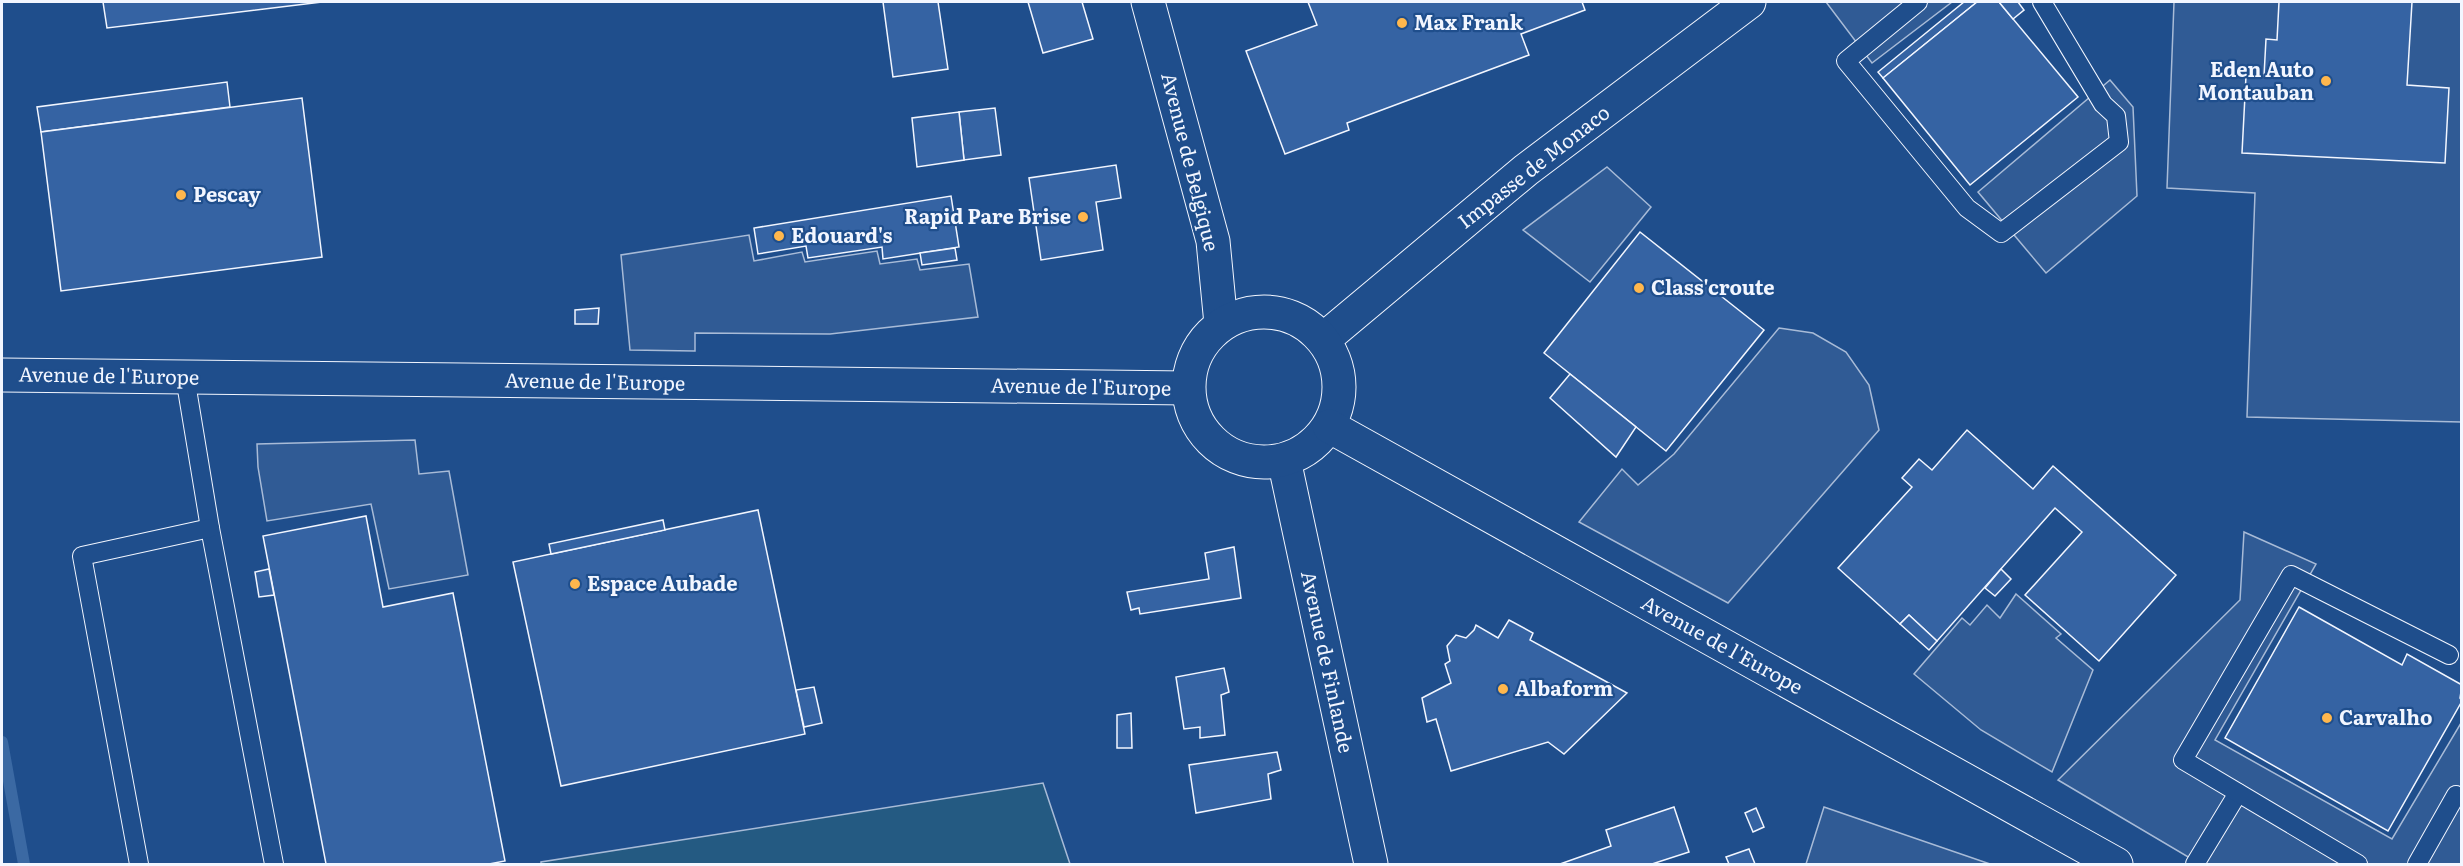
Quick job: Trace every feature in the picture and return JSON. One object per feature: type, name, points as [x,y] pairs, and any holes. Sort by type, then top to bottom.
[{"type":"street","name":"Avenue de Belgique","points":[[1148,2],[1213,241],[1221,324]]},
{"type":"street","name":"Impasse de Monaco","points":[[1324,339],[1526,170],[1749,2]]},
{"type":"street","points":[[1252,312],[1286,314],[1307,324],[1324,339],[1335,359],[1340,382],[1338,405],[1329,426],[1317,441],[1302,453],[1284,460],[1261,463],[1239,458],[1219,448],[1203,431],[1192,411],[1188,388],[1190,369],[1196,352],[1221,324],[1241,314],[1252,312]]},
{"type":"street","name":"Avenue de l'Europe","points":[[2,375],[1188,388]]},
{"type":"street","name":"Avenue de l'Europe","points":[[1329,426],[2116,864]]},
{"type":"street","name":"Avenue de Finlande","points":[[1284,460],[1371,864]]},
{"type":"lane","points":[[1918,2],[1846,61],[1968,208],[2001,233],[2119,142],[2116,116],[2103,104],[2042,2]]},
{"type":"lane","points":[[185,377],[210,528],[274,864]]},
{"type":"lane","points":[[139,864],[82,556],[210,528]]},
{"type":"lane","points":[[2358,864],[2182,760],[2291,575],[2449,655]]},
{"type":"lane","points":[[2194,864],[2238,793]]},
{"type":"lane","points":[[2416,864],[2456,795]]},
{"type":"shaded area","points":[[1826,2],[1952,2],[1872,63]]},
{"type":"shaded area","points":[[2174,2],[2461,2],[2461,422],[2247,417],[2255,193],[2167,188]]},
{"type":"shaded area","points":[[2110,80],[2133,107],[2137,196],[2046,273],[1978,192]]},
{"type":"shaded area","points":[[1607,167],[1651,207],[1590,282],[1523,230]]},
{"type":"shaded area","points":[[749,235],[754,261],[802,252],[805,262],[877,251],[880,264],[917,259],[920,270],[969,264],[978,317],[830,334],[695,333],[695,351],[630,350],[621,255]]},
{"type":"shaded area","points":[[1779,328],[1813,333],[1846,352],[1869,385],[1879,430],[1728,603],[1579,522],[1622,469],[1638,485],[1674,454]]},
{"type":"shaded area","points":[[415,440],[419,474],[449,471],[468,575],[389,589],[371,504],[267,521],[258,467],[257,444]]},
{"type":"shaded area","points":[[2244,532],[2316,564],[2215,740],[2392,839],[2461,723],[2461,864],[2200,864],[2058,780],[2240,600]]},
{"type":"shaded area","points":[[2016,594],[2061,634],[2056,638],[2093,670],[2052,772],[1981,730],[1914,674],[1962,618],[1970,625],[1987,605],[2000,618]]},
{"type":"shaded area","points":[[1043,783],[1070,864],[541,864],[541,862]]},
{"type":"shaded area","points":[[1824,807],[1990,864],[1806,864]]},
{"type":"building","points":[[103,2],[322,2],[107,28]]},
{"type":"building","points":[[883,2],[938,2],[948,69],[893,77]]},
{"type":"building","points":[[1028,2],[1082,2],[1093,39],[1043,53]]},
{"type":"building","points":[[1308,2],[1582,2],[1585,10],[1521,34],[1529,55],[1347,123],[1349,130],[1285,154],[1246,51],[1317,25]]},
{"type":"building","points":[[1964,2],[1977,2],[1883,78],[1878,72]]},
{"type":"building","points":[[1977,2],[1999,2],[2078,97],[1970,185],[1883,78]]},
{"type":"building","points":[[1999,2],[2018,2],[2024,10],[2013,19]]},
{"type":"building","name":"Eden Auto Montauban","points":[[2279,2],[2412,2],[2407,85],[2449,88],[2445,163],[2242,153],[2246,76],[2264,76],[2266,39],[2277,40]]},
{"type":"building","points":[[227,82],[230,107],[41,132],[37,107]]},
{"type":"building","name":"Pescay","points":[[302,98],[322,257],[61,291],[41,132]]},
{"type":"building","points":[[995,108],[1001,155],[964,160],[959,112]]},
{"type":"building","points":[[959,112],[964,160],[917,167],[912,118]]},
{"type":"building","points":[[1116,165],[1121,198],[1096,202],[1103,250],[1041,260],[1029,178]]},
{"type":"building","points":[[951,196],[959,247],[883,259],[882,247],[808,258],[806,246],[758,254],[754,228]]},
{"type":"building","points":[[1640,232],[1764,330],[1666,451],[1544,353]]},
{"type":"building","points":[[955,248],[957,260],[922,265],[920,253]]},
{"type":"building","points":[[599,308],[598,324],[575,324],[575,310]]},
{"type":"building","points":[[1570,374],[1636,427],[1616,457],[1550,398]]},
{"type":"building","points":[[1967,430],[2033,489],[2053,466],[2176,575],[2099,661],[2025,595],[2082,532],[2055,508],[1937,641],[1909,615],[1900,624],[1838,568],[1912,487],[1902,478],[1919,459],[1932,470]]},
{"type":"building","points":[[758,510],[805,734],[561,786],[513,562]]},
{"type":"building","points":[[366,516],[383,607],[453,593],[505,861],[489,864],[326,864],[263,536]]},
{"type":"building","points":[[663,520],[665,530],[551,554],[549,544]]},
{"type":"building","points":[[1234,547],[1241,598],[1140,614],[1139,608],[1131,610],[1127,592],[1209,579],[1205,553]]},
{"type":"building","points":[[269,569],[274,595],[259,597],[255,572]]},
{"type":"building","points":[[2001,569],[2011,579],[1995,596],[1985,588]]},
{"type":"building","points":[[2299,607],[2402,665],[2407,654],[2462,685],[2460,698],[2462,701],[2388,831],[2225,738]]},
{"type":"building","points":[[1909,615],[1937,641],[1929,650],[1900,624]]},
{"type":"building","points":[[1509,620],[1533,633],[1530,640],[1627,693],[1564,754],[1548,742],[1451,771],[1436,719],[1427,722],[1422,698],[1451,683],[1445,664],[1450,661],[1447,646],[1456,635],[1466,638],[1476,625],[1498,638]]},
{"type":"building","points":[[1224,668],[1229,692],[1221,695],[1225,735],[1200,738],[1200,727],[1184,729],[1176,677]]},
{"type":"building","points":[[814,687],[822,723],[804,727],[796,690]]},
{"type":"building","points":[[1131,713],[1132,748],[1117,748],[1117,715]]},
{"type":"building","points":[[1277,752],[1281,770],[1268,774],[1271,799],[1196,813],[1189,765]]},
{"type":"building","points":[[1674,807],[1689,852],[1652,864],[1560,864],[1611,846],[1606,830]]},
{"type":"building","points":[[1756,808],[1764,827],[1753,832],[1745,813]]},
{"type":"building","points":[[1749,849],[1755,864],[1729,864],[1726,857]]},
{"type":"waterway","points":[[2,742],[24,864]]},
{"type":"place","name":"Max Frank","points":[[1402,23]]},
{"type":"place","name":"Eden Auto Montauban","points":[[2326,81]]},
{"type":"place","name":"Pescay","points":[[181,195]]},
{"type":"place","name":"Rapid Pare Brise","points":[[1083,217]]},
{"type":"place","name":"Edouard's","points":[[779,236]]},
{"type":"place","name":"Class'croute","points":[[1639,288]]},
{"type":"place","name":"Espace Aubade","points":[[575,584]]},
{"type":"place","name":"Albaform","points":[[1503,689]]},
{"type":"place","name":"Carvalho","points":[[2327,718]]}]
